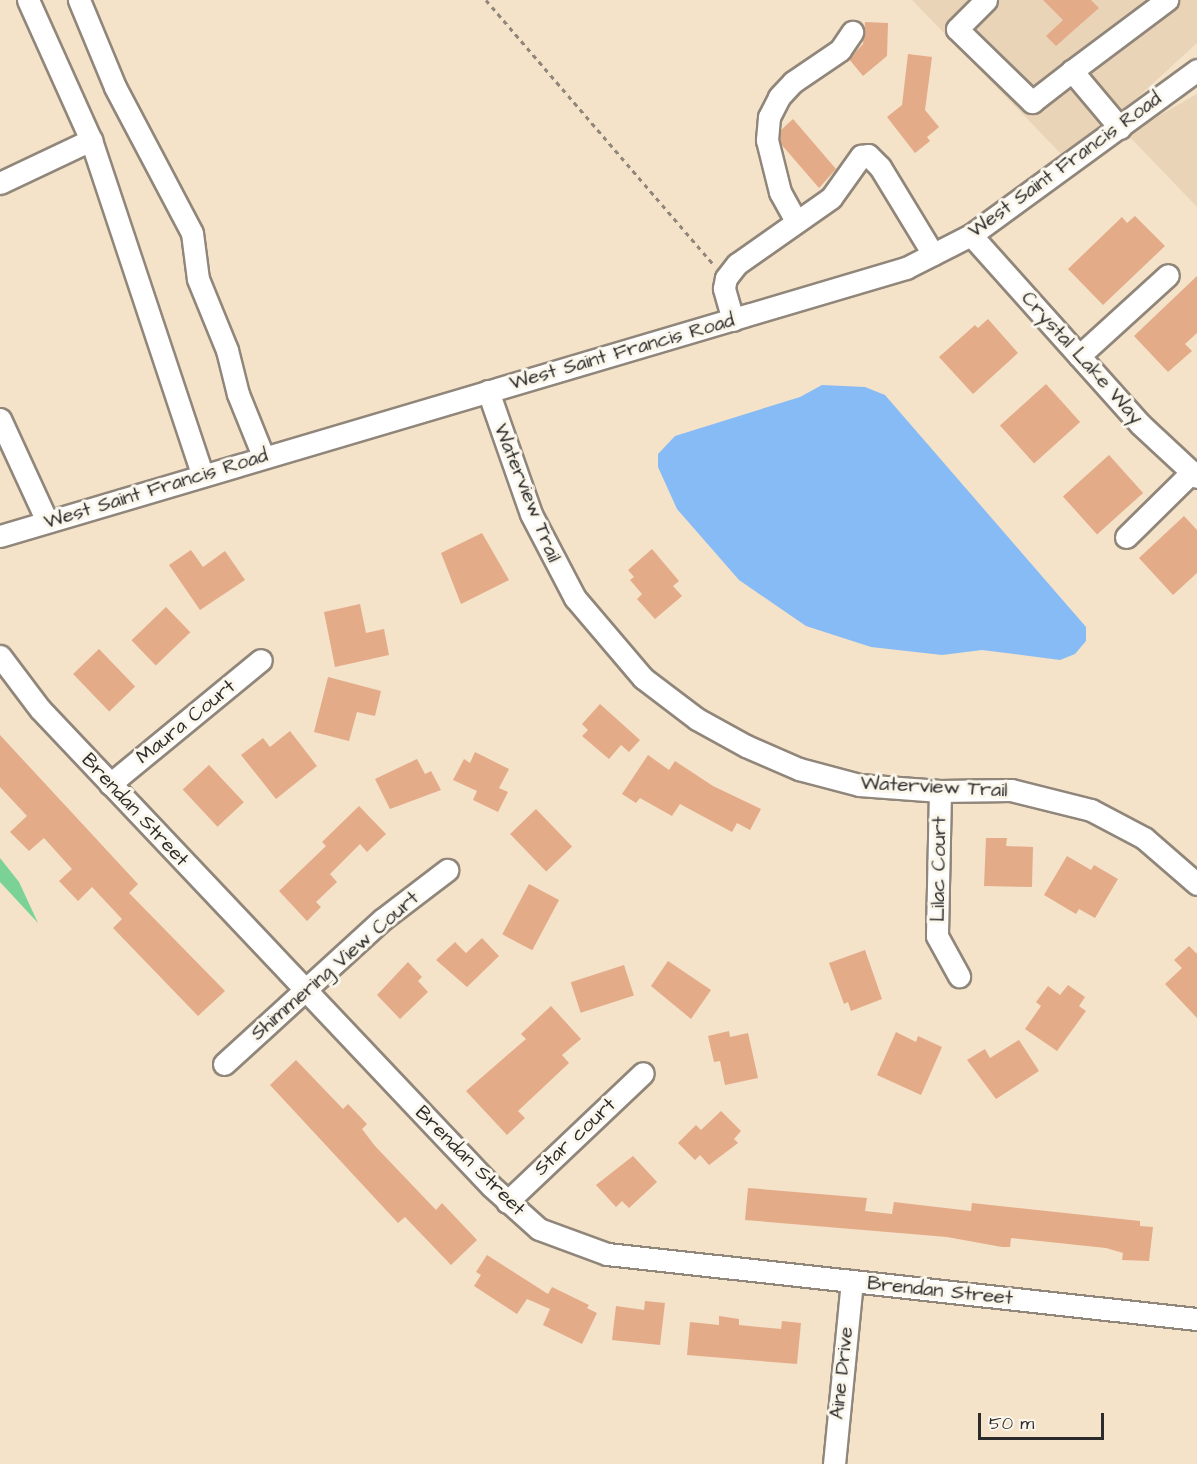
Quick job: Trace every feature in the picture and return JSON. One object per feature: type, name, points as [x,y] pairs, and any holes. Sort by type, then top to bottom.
[{"type":"street","points":[[28,0],[91,140],[202,473]]},
{"type":"street","points":[[80,0],[115,87],[192,233],[198,279],[227,350],[238,394],[263,456]]},
{"type":"street","points":[[986,0],[957,29],[1032,102],[1167,0]]},
{"type":"street","points":[[796,221],[780,192],[767,140],[769,117],[779,97],[793,82],[840,50],[852,32]]},
{"type":"street","points":[[1072,71],[1120,128]]},
{"type":"street","name":"West Saint Francis Road","points":[[0,536],[202,473],[906,268],[971,234],[1195,74]]},
{"type":"street","points":[[0,183],[91,140]]},
{"type":"street","points":[[733,320],[724,288],[726,278],[737,264],[831,198],[855,161],[868,155],[880,167],[933,254]]},
{"type":"street","name":"Crystal Lake Way","points":[[971,234],[1140,424],[1195,474]]},
{"type":"street","points":[[1079,356],[1168,274]]},
{"type":"street","name":"Waterview Trail","points":[[489,391],[531,514],[557,569],[598,630],[643,678],[697,719],[746,746],[799,769],[859,785],[940,791],[1011,790],[1091,810],[1143,838],[1197,884]]},
{"type":"street","points":[[0,419],[47,521]]},
{"type":"street","points":[[1126,537],[1195,474]]},
{"type":"street","name":"Brendan Street","points":[[0,656],[40,709],[110,784],[507,1202],[539,1229],[607,1254],[1197,1319]]},
{"type":"street","name":"Maura Court","points":[[110,784],[261,660]]},
{"type":"street","name":"Lilac Court","points":[[940,791],[937,936],[959,976]]},
{"type":"street","name":"Shimmering View Court","points":[[224,1064],[383,919],[447,870]]},
{"type":"street","name":"Star court","points":[[507,1202],[643,1073]]},
{"type":"street","name":"Aine Drive","points":[[834,1464],[852,1281]]},
{"type":"path","points":[[486,0],[726,278]]},
{"type":"shaded area","points":[[912,0],[1197,0],[1197,43],[1068,161]]},
{"type":"shaded area","points":[[1197,94],[1197,207],[1127,134]]},
{"type":"green space","points":[[0,858],[19,882],[38,923],[0,882]]},
{"type":"water","points":[[822,385],[865,387],[885,395],[1086,627],[1086,641],[1075,654],[1060,660],[982,650],[942,655],[871,647],[806,626],[739,580],[677,509],[658,467],[658,454],[675,436],[800,397]]},
{"type":"building","points":[[1043,0],[1091,0],[1099,8],[1056,46],[1046,36],[1063,20]]},
{"type":"building","points":[[865,22],[888,23],[887,56],[863,76],[849,59],[863,44]]},
{"type":"building","points":[[908,54],[932,57],[925,110],[939,127],[927,137],[930,141],[915,153],[887,117],[902,105]]},
{"type":"building","points":[[793,119],[836,169],[819,188],[781,144],[781,130]]},
{"type":"building","points":[[1135,216],[1165,246],[1103,305],[1068,269],[1122,217],[1127,223]]},
{"type":"building","points":[[1197,276],[1197,333],[1185,344],[1192,351],[1168,372],[1134,336]]},
{"type":"building","points":[[988,319],[1018,353],[973,394],[939,357],[975,325],[978,328]]},
{"type":"building","points":[[1046,384],[1080,422],[1034,463],[1000,425]]},
{"type":"building","points":[[1109,455],[1143,493],[1097,534],[1063,496]]},
{"type":"building","points":[[1184,516],[1197,530],[1197,573],[1173,595],[1139,558]]},
{"type":"building","points":[[482,533],[509,580],[461,604],[441,553]]},
{"type":"building","points":[[652,549],[679,581],[673,586],[682,596],[655,619],[637,599],[642,594],[630,580],[634,577],[628,570]]},
{"type":"building","points":[[191,550],[203,567],[225,551],[245,580],[200,610],[169,565]]},
{"type":"building","points":[[360,604],[366,633],[384,629],[389,655],[335,667],[324,612]]},
{"type":"building","points":[[166,607],[190,632],[156,666],[131,640]]},
{"type":"building","points":[[99,649],[135,686],[109,711],[73,674]]},
{"type":"building","points":[[328,677],[381,691],[375,716],[357,712],[349,741],[314,732]]},
{"type":"building","points":[[600,704],[640,740],[629,752],[621,745],[609,759],[582,736],[588,730],[582,724]]},
{"type":"building","points":[[290,731],[317,766],[276,799],[241,755],[263,738],[270,747]]},
{"type":"building","points":[[0,735],[138,884],[129,893],[225,991],[198,1016],[113,928],[122,919],[92,887],[78,901],[59,881],[72,869],[44,838],[29,851],[10,832],[27,816],[0,787]]},
{"type":"building","points":[[475,752],[509,769],[499,788],[508,792],[498,812],[473,800],[477,791],[453,780],[464,759],[470,763]]},
{"type":"building","points":[[648,755],[669,770],[675,761],[713,786],[761,809],[750,830],[737,823],[732,832],[680,804],[672,816],[640,798],[636,803],[622,794]]},
{"type":"building","points":[[417,759],[425,774],[431,771],[441,790],[390,809],[375,779]]},
{"type":"building","points":[[209,765],[244,802],[217,827],[183,790]]},
{"type":"building","points":[[359,806],[386,834],[367,852],[360,844],[330,874],[337,882],[316,902],[321,907],[307,921],[279,891],[326,846],[322,842]]},
{"type":"building","points":[[536,809],[572,846],[546,871],[510,834]]},
{"type":"building","points":[[986,838],[1007,838],[1006,846],[1033,847],[1032,887],[984,886]]},
{"type":"building","points":[[1067,856],[1091,870],[1094,865],[1118,879],[1095,918],[1079,909],[1076,914],[1044,895]]},
{"type":"building","points":[[529,884],[559,900],[532,950],[502,934]]},
{"type":"building","points":[[482,938],[499,956],[467,987],[436,960],[455,942],[466,953]]},
{"type":"building","points":[[1189,946],[1197,954],[1197,1018],[1165,984],[1182,968],[1174,960]]},
{"type":"building","points":[[865,950],[882,999],[851,1011],[848,1002],[844,1004],[829,963]]},
{"type":"building","points":[[668,961],[711,990],[691,1019],[651,986]]},
{"type":"building","points":[[408,962],[422,977],[418,981],[428,992],[400,1019],[377,995]]},
{"type":"building","points":[[624,965],[634,995],[581,1013],[571,982]]},
{"type":"building","points":[[1068,985],[1085,997],[1079,1006],[1086,1011],[1057,1051],[1025,1029],[1041,1006],[1036,1002],[1048,986],[1060,995]]},
{"type":"building","points":[[551,1006],[581,1039],[562,1055],[569,1063],[518,1111],[525,1118],[507,1135],[466,1091],[526,1039],[521,1034]]},
{"type":"building","points":[[729,1031],[730,1037],[748,1033],[758,1078],[725,1085],[720,1061],[714,1062],[708,1036]]},
{"type":"building","points":[[896,1032],[916,1042],[918,1036],[942,1047],[921,1095],[877,1075]]},
{"type":"building","points":[[1019,1040],[1039,1071],[996,1099],[967,1060],[985,1049],[990,1058]]},
{"type":"building","points":[[296,1060],[343,1109],[348,1104],[367,1124],[362,1129],[375,1146],[436,1210],[442,1203],[477,1240],[451,1265],[405,1217],[398,1223],[270,1085]]},
{"type":"building","points":[[721,1111],[741,1131],[734,1139],[738,1143],[709,1165],[700,1155],[695,1160],[678,1143],[696,1125],[701,1130]]},
{"type":"building","points":[[633,1156],[657,1182],[629,1208],[622,1201],[616,1207],[596,1185]]},
{"type":"building","points":[[748,1188],[867,1198],[865,1211],[892,1214],[894,1202],[971,1211],[972,1203],[1140,1221],[1140,1226],[1153,1227],[1149,1261],[1122,1260],[1123,1253],[1106,1248],[1011,1238],[1010,1247],[1002,1247],[947,1237],[745,1220]]},
{"type":"building","points":[[487,1255],[548,1294],[552,1287],[589,1305],[587,1308],[597,1313],[582,1344],[543,1325],[550,1309],[527,1299],[517,1314],[474,1286],[481,1275],[476,1272]]},
{"type":"building","points":[[645,1301],[665,1303],[660,1345],[612,1340],[616,1306],[644,1310]]},
{"type":"building","points":[[719,1316],[739,1319],[739,1325],[781,1329],[782,1321],[801,1323],[797,1364],[687,1355],[690,1322],[719,1325]]}]
